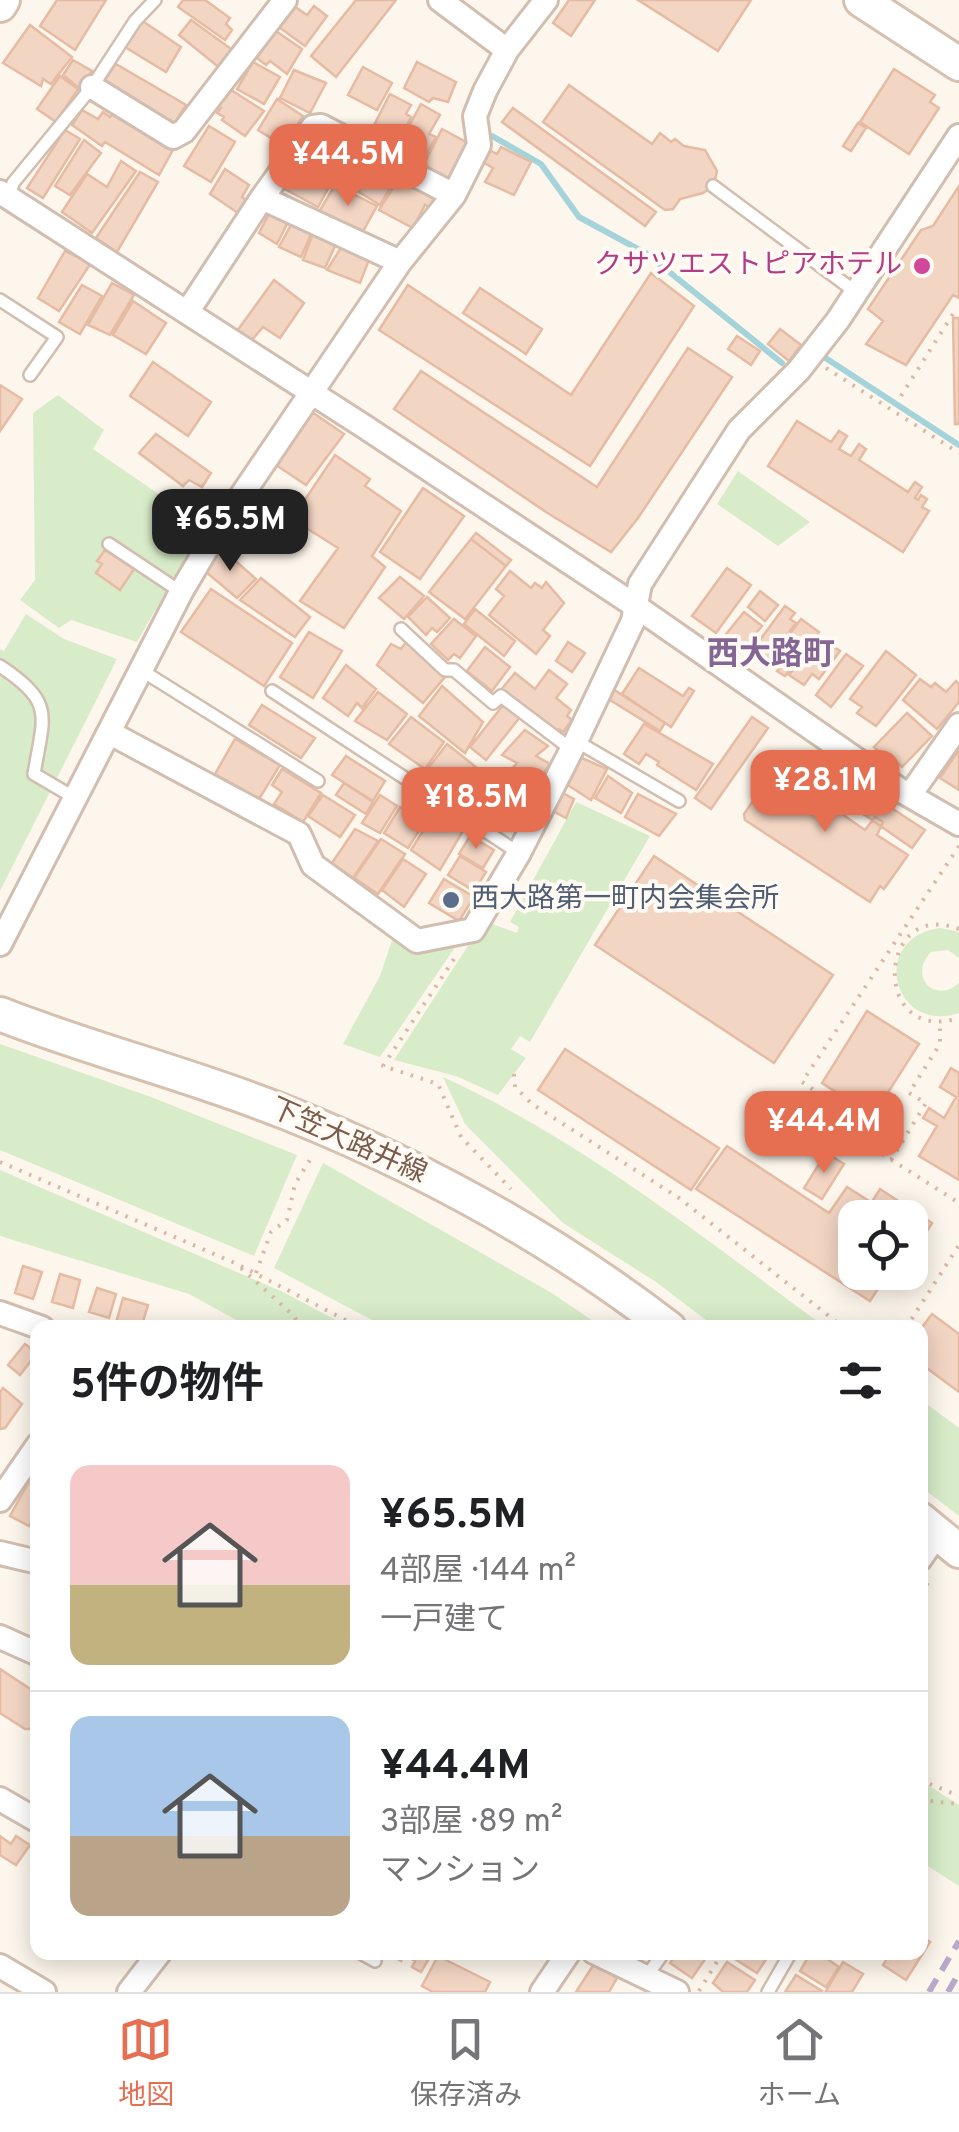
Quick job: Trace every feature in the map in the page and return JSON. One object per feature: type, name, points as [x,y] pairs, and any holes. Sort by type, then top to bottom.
[{"type":"main road","points":[[861,0],[958,63]]},
{"type":"main road","name":"下笠大路井線","points":[[0,1014],[229,1092],[412,1168],[513,1224],[657,1320]]},
{"type":"street","points":[[92,87],[173,137],[184,131],[284,0]]},
{"type":"street","points":[[440,0],[507,50]]},
{"type":"street","points":[[0,944],[181,592],[309,394],[400,262],[454,194],[479,145],[475,116],[507,50],[546,0]]},
{"type":"street","points":[[188,312],[313,127],[321,126],[454,194]]},
{"type":"street","points":[[110,732],[300,834],[312,865],[417,941],[473,930],[574,745],[637,607],[640,584],[740,430],[800,370],[858,293],[959,136]]},
{"type":"street","points":[[262,198],[400,262]]},
{"type":"street","points":[[3,201],[188,312],[365,427],[959,824]]},
{"type":"street","points":[[910,794],[959,725]]},
{"type":"street","points":[[0,1313],[30,1324]]},
{"type":"street","points":[[0,1500],[30,1457]]},
{"type":"street","points":[[0,1552],[30,1560]]},
{"type":"street","points":[[0,1637],[30,1650]]},
{"type":"street","points":[[0,1798],[30,1816]]},
{"type":"street","points":[[129,1992],[154,1960]]},
{"type":"street","points":[[542,1992],[564,1960]]},
{"type":"street","points":[[613,1960],[677,1992]]},
{"type":"street","points":[[0,1966],[44,1992]]},
{"type":"lane","points":[[3,201],[92,87],[135,21],[155,0]]},
{"type":"lane","points":[[713,186],[858,293]]},
{"type":"lane","points":[[0,300],[57,336],[30,374]]},
{"type":"lane","points":[[109,544],[181,592]]},
{"type":"lane","points":[[402,629],[446,670],[454,670],[493,703],[500,696],[574,745],[679,801]]},
{"type":"lane","points":[[0,666],[32,688],[44,716],[34,774],[76,798]]},
{"type":"lane","points":[[141,670],[318,781]]},
{"type":"lane","points":[[272,691],[518,853]]},
{"type":"lane","points":[[646,1977],[658,1960]]},
{"type":"lane","points":[[768,1992],[787,1960]]},
{"type":"path","points":[[902,396],[953,314],[959,314]]},
{"type":"path","points":[[822,365],[959,453]]},
{"type":"path","points":[[959,846],[802,1082],[828,1100],[829,1120],[959,1204]]},
{"type":"path","points":[[959,929],[936,925],[920,930],[907,939],[893,967],[899,998],[910,1011],[940,1022],[959,1018]]},
{"type":"path","points":[[473,930],[383,1066],[438,1084],[461,1137],[511,1189]]},
{"type":"path","points":[[891,1160],[926,1102],[909,1093],[940,1044],[940,1022]]},
{"type":"path","points":[[514,1074],[515,1087],[532,1104],[679,1198],[834,1320]]},
{"type":"path","points":[[256,1273],[271,1232],[287,1220],[295,1184],[328,1130]]},
{"type":"path","points":[[0,1162],[236,1263],[346,1320]]},
{"type":"path","points":[[911,1320],[959,1244]]},
{"type":"path","points":[[236,1263],[296,1320]]},
{"type":"path","points":[[928,1783],[959,1796]]},
{"type":"path","points":[[928,1801],[959,1804]]},
{"type":"path","points":[[698,1992],[718,1960]]},
{"type":"green space","points":[[58,395],[104,430],[93,449],[204,525],[137,642],[71,620],[59,628],[20,600],[35,580],[33,413]]},
{"type":"green space","points":[[738,471],[810,522],[778,546],[717,504]]},
{"type":"green space","points":[[26,614],[64,639],[117,659],[0,891],[0,649],[4,651]]},
{"type":"green space","points":[[576,802],[650,836],[530,1042],[520,1036],[511,1049],[526,1058],[498,1095],[456,1076],[394,1060],[484,921],[517,933],[519,927],[510,922]]},
{"type":"green space","points":[[940,928],[959,932],[959,958],[948,950],[931,952],[922,970],[923,978],[927,985],[941,991],[959,983],[959,1013],[936,1016],[918,1010],[905,998],[898,982],[897,965],[904,948],[918,935]]},
{"type":"green space","points":[[392,940],[421,951],[456,946],[380,1057],[343,1044],[380,976]]},
{"type":"green space","points":[[0,1044],[151,1097],[297,1155],[254,1256],[0,1150]]},
{"type":"green space","points":[[443,1077],[592,1160],[816,1320],[706,1320],[656,1282],[563,1223],[465,1124]]},
{"type":"green space","points":[[323,1163],[550,1292],[592,1320],[372,1320],[274,1268]]},
{"type":"green space","points":[[0,1170],[283,1292],[336,1320],[236,1320],[189,1294],[0,1236]]},
{"type":"green space","points":[[928,1405],[959,1428],[959,1516],[928,1492]]},
{"type":"green space","points":[[928,1785],[959,1805],[959,1886],[928,1866]]},
{"type":"building","points":[[57,0],[106,0],[75,50],[40,26]]},
{"type":"building","points":[[183,0],[205,0],[230,18],[226,24],[232,30],[225,40],[178,7]]},
{"type":"building","points":[[356,0],[396,0],[336,77],[311,56]]},
{"type":"building","points":[[569,0],[595,0],[571,36],[553,23]]},
{"type":"building","points":[[638,0],[751,0],[718,51]]},
{"type":"building","points":[[291,4],[307,15],[314,6],[327,16],[305,46],[276,25]]},
{"type":"building","points":[[141,20],[181,47],[166,72],[125,47]]},
{"type":"building","points":[[191,20],[234,51],[221,69],[179,35]]},
{"type":"building","points":[[30,25],[72,57],[51,84],[43,79],[41,86],[3,63]]},
{"type":"building","points":[[276,31],[302,49],[287,74],[270,61],[266,65],[253,55]]},
{"type":"building","points":[[73,60],[92,71],[80,89],[63,75]]},
{"type":"building","points":[[253,62],[280,77],[264,104],[237,89]]},
{"type":"building","points":[[417,62],[456,82],[448,102],[433,98],[429,102],[404,88]]},
{"type":"building","points":[[116,64],[186,105],[171,129],[101,85]]},
{"type":"building","points":[[363,67],[392,83],[377,110],[348,95]]},
{"type":"building","points":[[894,69],[935,95],[930,102],[939,108],[909,154],[860,122]]},
{"type":"building","points":[[294,70],[326,83],[310,113],[280,98]]},
{"type":"building","points":[[60,76],[78,89],[56,122],[37,109]]},
{"type":"building","points":[[569,85],[652,144],[660,133],[671,142],[675,139],[684,146],[705,150],[717,171],[714,185],[665,210],[543,122]]},
{"type":"building","points":[[228,88],[264,111],[245,136],[217,113],[221,108],[215,104]]},
{"type":"building","points":[[390,94],[411,105],[406,114],[411,117],[403,134],[398,131],[391,144],[370,133]]},
{"type":"building","points":[[277,99],[303,116],[284,146],[258,130]]},
{"type":"building","points":[[421,104],[440,115],[429,134],[436,137],[421,164],[396,150]]},
{"type":"building","points":[[513,108],[656,212],[645,226],[502,122]]},
{"type":"building","points":[[82,110],[98,119],[103,112],[110,117],[114,113],[174,148],[159,175],[105,142],[102,146],[72,125]]},
{"type":"building","points":[[858,123],[866,128],[851,151],[843,146]]},
{"type":"building","points":[[209,126],[235,142],[211,182],[184,166]]},
{"type":"building","points":[[442,129],[468,143],[447,181],[422,168]]},
{"type":"building","points":[[65,130],[80,139],[43,198],[27,188]]},
{"type":"building","points":[[320,138],[353,157],[336,182],[302,162]]},
{"type":"building","points":[[84,140],[101,153],[70,195],[55,186]]},
{"type":"building","points":[[501,147],[531,162],[514,195],[485,182],[493,168],[483,162],[489,150],[497,154]]},
{"type":"building","points":[[121,161],[136,171],[92,233],[62,212],[87,174],[107,187]]},
{"type":"building","points":[[364,164],[395,179],[380,205],[351,187]]},
{"type":"building","points":[[296,166],[330,185],[318,207],[283,188]]},
{"type":"building","points":[[225,169],[249,185],[242,197],[249,202],[241,215],[210,194]]},
{"type":"building","points":[[140,172],[158,182],[117,252],[96,238]]},
{"type":"building","points":[[400,177],[431,197],[431,192],[440,196],[435,210],[425,205],[413,228],[379,210]]},
{"type":"building","points":[[335,185],[377,206],[362,233],[319,212]]},
{"type":"building","points":[[959,186],[959,298],[953,295],[906,365],[866,344],[883,321],[868,309],[921,230],[933,226]]},
{"type":"building","points":[[270,212],[288,222],[277,244],[259,233]]},
{"type":"building","points":[[292,223],[312,232],[301,257],[279,247]]},
{"type":"building","points":[[313,234],[336,244],[325,268],[303,260]]},
{"type":"building","points":[[342,246],[370,257],[360,283],[327,270]]},
{"type":"building","points":[[65,251],[91,263],[59,311],[38,298]]},
{"type":"building","points":[[651,273],[694,306],[590,466],[379,330],[408,285],[571,395]]},
{"type":"building","points":[[274,280],[304,303],[280,338],[263,327],[251,341],[237,331]]},
{"type":"building","points":[[112,283],[134,295],[110,335],[88,325]]},
{"type":"building","points":[[82,285],[102,296],[80,334],[59,322]]},
{"type":"building","points":[[480,288],[542,329],[526,354],[463,313]]},
{"type":"building","points":[[133,301],[166,323],[146,354],[113,335]]},
{"type":"building","points":[[953,318],[959,318],[959,424],[955,424]]},
{"type":"building","points":[[780,329],[801,345],[789,361],[768,344]]},
{"type":"building","points":[[737,336],[760,351],[751,365],[728,349]]},
{"type":"building","points":[[688,348],[732,377],[611,552],[394,409],[421,371],[597,487]]},
{"type":"building","points":[[153,362],[211,402],[188,436],[130,396]]},
{"type":"building","points":[[0,385],[22,399],[0,431]]},
{"type":"building","points":[[312,412],[344,434],[306,485],[276,465]]},
{"type":"building","points":[[797,421],[831,442],[839,431],[847,436],[839,449],[851,456],[859,444],[866,449],[859,460],[908,492],[915,482],[922,487],[915,498],[918,500],[921,495],[927,499],[922,507],[929,511],[903,552],[768,466]]},
{"type":"building","points":[[156,434],[211,473],[202,487],[189,480],[183,486],[139,453]]},
{"type":"building","points":[[335,455],[370,479],[365,486],[401,511],[372,556],[385,567],[344,628],[300,601],[338,548],[292,519]]},
{"type":"building","points":[[423,488],[464,516],[420,579],[380,552]]},
{"type":"building","points":[[476,533],[511,560],[506,566],[471,539]]},
{"type":"building","points":[[471,539],[506,566],[465,619],[429,592]]},
{"type":"building","points":[[222,549],[256,579],[237,598],[205,571]]},
{"type":"building","points":[[105,550],[134,569],[120,590],[96,573],[102,564],[97,561]]},
{"type":"building","points":[[727,568],[751,585],[716,633],[692,616]]},
{"type":"building","points":[[510,571],[531,588],[535,583],[542,588],[546,582],[564,603],[543,630],[550,636],[536,654],[489,615],[504,596],[496,589]]},
{"type":"building","points":[[400,577],[424,596],[404,619],[379,598]]},
{"type":"building","points":[[261,578],[310,617],[295,637],[240,600]]},
{"type":"building","points":[[211,589],[292,643],[264,686],[181,632]]},
{"type":"building","points":[[760,591],[778,605],[765,621],[748,607]]},
{"type":"building","points":[[427,597],[450,618],[437,632],[432,628],[426,635],[408,617]]},
{"type":"building","points":[[785,606],[795,613],[790,619],[796,623],[769,659],[754,648]]},
{"type":"building","points":[[475,609],[515,641],[504,656],[464,624]]},
{"type":"building","points":[[744,612],[762,626],[735,658],[718,644]]},
{"type":"building","points":[[454,619],[476,636],[460,658],[454,654],[448,660],[431,644]]},
{"type":"building","points":[[801,619],[819,632],[785,676],[777,671],[782,665],[772,657]]},
{"type":"building","points":[[309,632],[342,651],[313,698],[280,677]]},
{"type":"building","points":[[819,636],[840,651],[819,679],[812,674],[804,685],[789,675]]},
{"type":"building","points":[[406,642],[445,677],[423,703],[377,665],[391,644],[401,649]]},
{"type":"building","points":[[568,642],[585,653],[572,672],[556,661]]},
{"type":"building","points":[[485,647],[510,667],[492,691],[467,671]]},
{"type":"building","points":[[886,651],[916,675],[876,726],[857,713],[862,707],[850,699]]},
{"type":"building","points":[[846,654],[863,666],[831,707],[816,695]]},
{"type":"building","points":[[346,665],[376,689],[362,708],[357,703],[348,716],[323,698]]},
{"type":"building","points":[[639,668],[683,696],[689,688],[694,691],[671,727],[622,694]]},
{"type":"building","points":[[549,670],[567,684],[556,698],[571,710],[567,716],[572,720],[563,732],[559,729],[555,734],[500,691],[515,673],[535,689]]},
{"type":"building","points":[[920,679],[931,687],[935,683],[946,692],[956,681],[959,684],[959,702],[937,729],[903,700]]},
{"type":"building","points":[[442,686],[483,722],[465,753],[419,716]]},
{"type":"building","points":[[613,689],[665,723],[660,731],[607,698]]},
{"type":"building","points":[[378,692],[407,714],[387,740],[355,721]]},
{"type":"building","points":[[504,704],[520,717],[486,760],[470,747]]},
{"type":"building","points":[[262,705],[315,738],[301,758],[249,725]]},
{"type":"building","points":[[907,713],[932,736],[902,767],[897,762],[893,765],[874,747]]},
{"type":"building","points":[[411,717],[444,742],[425,769],[389,744]]},
{"type":"building","points":[[752,717],[768,728],[711,809],[695,798]]},
{"type":"building","points":[[644,724],[713,764],[696,790],[646,754],[639,764],[624,754]]},
{"type":"building","points":[[525,730],[548,746],[536,756],[550,764],[531,790],[508,773],[517,763],[502,755]]},
{"type":"building","points":[[235,739],[280,765],[259,799],[215,774]]},
{"type":"building","points":[[447,744],[486,775],[469,799],[453,786],[445,799],[420,779]]},
{"type":"building","points":[[959,750],[959,790],[940,778]]},
{"type":"building","points":[[575,755],[607,769],[591,800],[563,782]]},
{"type":"building","points":[[346,756],[385,781],[373,801],[332,775]]},
{"type":"building","points":[[282,769],[321,793],[303,822],[274,804],[282,792],[272,785]]},
{"type":"building","points":[[806,769],[813,773],[802,791],[830,807],[840,794],[846,798],[839,812],[865,830],[875,817],[883,822],[877,835],[908,855],[870,902],[745,820],[744,814],[768,779],[781,770],[797,782]]},
{"type":"building","points":[[608,776],[632,793],[621,813],[595,798]]},
{"type":"building","points":[[488,782],[520,804],[505,828],[469,809]]},
{"type":"building","points":[[344,783],[373,802],[366,814],[336,795]]},
{"type":"building","points":[[861,788],[925,830],[912,848],[849,804]]},
{"type":"building","points":[[559,791],[574,799],[566,818],[549,809]]},
{"type":"building","points":[[638,794],[676,814],[659,836],[625,817]]},
{"type":"building","points":[[323,795],[355,815],[340,837],[308,816]]},
{"type":"building","points":[[380,795],[397,806],[380,833],[362,823]]},
{"type":"building","points":[[400,807],[424,823],[408,848],[384,833]]},
{"type":"building","points":[[435,812],[463,831],[440,870],[411,850]]},
{"type":"building","points":[[355,829],[378,841],[353,878],[332,863]]},
{"type":"building","points":[[470,836],[494,850],[483,868],[459,854]]},
{"type":"building","points":[[381,839],[405,854],[378,894],[354,878]]},
{"type":"building","points":[[460,856],[486,872],[474,891],[448,875]]},
{"type":"building","points":[[654,856],[833,975],[774,1063],[595,945]]},
{"type":"building","points":[[403,859],[426,874],[404,907],[382,890]]},
{"type":"building","name":"西大路第一町内会集会所","points":[[444,879],[474,897],[459,921],[429,903]]},
{"type":"building","points":[[867,1011],[919,1044],[873,1116],[822,1083]]},
{"type":"building","points":[[565,1049],[719,1148],[691,1190],[538,1090]]},
{"type":"building","points":[[951,1068],[959,1073],[959,1180],[919,1156],[937,1126],[923,1118],[929,1108],[944,1118],[956,1097],[940,1087]]},
{"type":"building","points":[[727,1146],[829,1213],[838,1200],[838,1280],[696,1189]]},
{"type":"building","points":[[826,1153],[844,1164],[822,1199],[804,1188]]},
{"type":"building","points":[[847,1187],[867,1200],[838,1200]]},
{"type":"building","points":[[880,1189],[897,1200],[873,1200]]},
{"type":"building","points":[[23,1266],[42,1272],[33,1299],[15,1293]]},
{"type":"building","points":[[60,1274],[80,1280],[73,1308],[52,1302]]},
{"type":"building","points":[[97,1288],[116,1294],[109,1318],[89,1312]]},
{"type":"building","points":[[853,1290],[877,1290],[870,1301]]},
{"type":"building","points":[[123,1298],[148,1305],[143,1320],[117,1320]]},
{"type":"building","points":[[932,1314],[959,1334],[959,1392],[928,1369],[928,1320]]},
{"type":"building","points":[[25,1344],[30,1348],[30,1362],[20,1375],[8,1365]]},
{"type":"building","points":[[3,1388],[22,1404],[5,1428],[0,1429],[0,1392]]},
{"type":"building","points":[[30,1480],[30,1524],[10,1516]]},
{"type":"building","points":[[0,1669],[30,1689],[30,1729],[0,1713]]},
{"type":"building","points":[[0,1836],[11,1844],[16,1836],[30,1845],[16,1865],[0,1855]]},
{"type":"building","points":[[428,1960],[421,1972],[412,1967],[415,1961]]},
{"type":"building","points":[[436,1960],[446,1960],[490,1982],[485,1992],[433,1992],[422,1986]]},
{"type":"building","points":[[672,1960],[704,1960],[692,1978],[670,1963]]},
{"type":"building","points":[[737,1960],[766,1960],[757,1973]]},
{"type":"building","points":[[806,1960],[829,1960],[839,1967],[826,1987],[800,1971]]},
{"type":"building","points":[[886,1960],[919,1960],[906,1980],[883,1965]]},
{"type":"building","points":[[727,1962],[755,1980],[747,1992],[723,1992],[713,1983]]},
{"type":"building","points":[[843,1962],[863,1974],[852,1992],[826,1991]]},
{"type":"building","points":[[594,1964],[617,1978],[609,1992],[576,1992]]},
{"type":"building","points":[[796,1975],[822,1991],[785,1992]]},
{"type":"waterway","points":[[492,136],[541,164],[579,217],[647,254],[782,363]]},
{"type":"waterway","points":[[824,357],[959,445]]},
{"type":"railway","points":[[929,1992],[959,1941]]},
{"type":"railway","points":[[948,1992],[959,1973]]},
{"type":"place","name":"クサツエストピアホテル","points":[[922,266]]},
{"type":"place","name":"西大路第一町内会集会所","points":[[451,900]]},
{"type":"district","name":"西大路町","points":[[771,656]]}]
